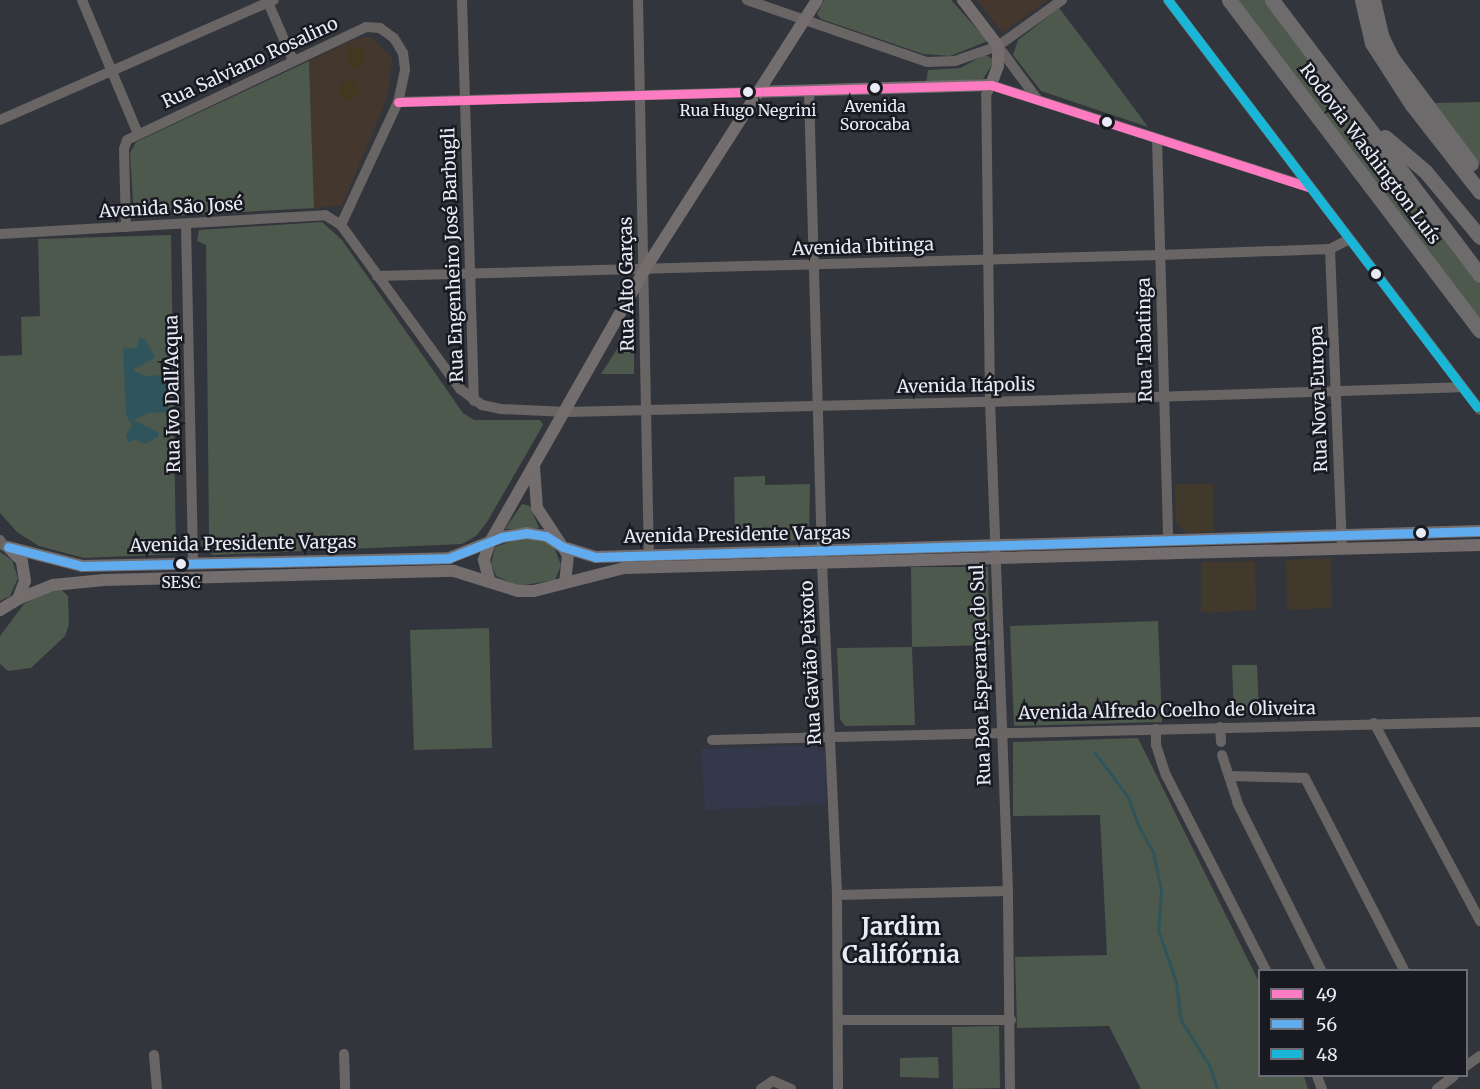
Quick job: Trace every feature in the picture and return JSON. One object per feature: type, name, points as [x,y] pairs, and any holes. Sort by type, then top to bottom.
[{"type":"highway","name":"Rodovia Washington Luís","points":[[1229,0],[1480,331]]},
{"type":"highway","name":"Rodovia Washington Luís","points":[[1272,0],[1480,274]]},
{"type":"highway","points":[[1362,0],[1372,43],[1412,105],[1480,192]]},
{"type":"highway","points":[[1373,0],[1382,38],[1392,58],[1480,176]]},
{"type":"highway","points":[[1362,118],[1425,171],[1480,237]]},
{"type":"main road","points":[[489,579],[484,560],[490,542],[567,412],[645,269],[768,73],[817,0]]},
{"type":"main road","points":[[963,0],[998,46]]},
{"type":"main road","name":"Rua Boa Esperança do Sul","points":[[991,85],[998,66],[998,46]]},
{"type":"main road","points":[[768,73],[778,92]]},
{"type":"main road","points":[[756,92],[991,85]]},
{"type":"main road","points":[[534,466],[537,508],[568,555],[565,582]]},
{"type":"main road","name":"Avenida Presidente Vargas","points":[[3,545],[82,566],[449,558],[490,542],[532,534],[546,536],[563,547],[596,556],[649,561],[821,557],[994,559],[1342,543],[1480,531]]},
{"type":"main road","name":"Avenida Presidente Vargas","points":[[821,557],[994,546],[1168,541],[1480,545]]},
{"type":"main road","points":[[3,545],[25,571],[18,599]]},
{"type":"main road","name":"Avenida Presidente Vargas","points":[[1,611],[18,599],[53,585],[104,580],[454,571],[526,591],[649,561]]},
{"type":"street","points":[[82,0],[138,134]]},
{"type":"street","name":"Rua Engenheiro José Barbugli","points":[[462,0],[474,401]]},
{"type":"street","name":"Rua Alto Garças","points":[[638,0],[637,95],[645,269],[644,411],[649,561]]},
{"type":"street","points":[[747,0],[927,62],[956,61],[998,46],[1062,0]]},
{"type":"street","points":[[1168,0],[1348,240],[1480,410]]},
{"type":"street","points":[[0,120],[270,1],[293,60]]},
{"type":"street","name":"Rua Salviano Rosalino","points":[[126,227],[124,149],[128,140],[366,27],[380,28],[394,38],[403,53],[405,70],[398,102],[341,225]]},
{"type":"street","points":[[998,46],[1038,100]]},
{"type":"street","points":[[991,85],[1309,187]]},
{"type":"street","name":"Rua Boa Esperança do Sul","points":[[991,85],[984,112],[999,730],[1008,891],[1010,1089]]},
{"type":"street","points":[[398,102],[756,92]]},
{"type":"street","name":"Rua Gavião Peixoto","points":[[809,92],[816,265],[821,557],[837,895],[840,1020],[838,1089]]},
{"type":"street","name":"Rua Tabatinga","points":[[1156,139],[1168,541]]},
{"type":"street","name":"Avenida São José","points":[[0,234],[325,215],[341,225]]},
{"type":"street","name":"Rua Ivo Dall'Acqua","points":[[186,224],[194,564]]},
{"type":"street","points":[[341,225],[454,382],[474,401]]},
{"type":"street","name":"Avenida Ibitinga","points":[[377,276],[1330,249],[1348,240]]},
{"type":"street","name":"Rua Nova Europa","points":[[1330,249],[1342,543]]},
{"type":"street","name":"Avenida Itápolis","points":[[474,401],[501,409],[567,412],[644,411],[1163,398],[1460,387]]},
{"type":"street","name":"Avenida Alfredo Coelho de Oliveira","points":[[712,740],[999,730],[1480,722]]},
{"type":"street","points":[[1374,723],[1480,921]]},
{"type":"street","points":[[1220,727],[1221,742]]},
{"type":"street","points":[[1156,729],[1156,745],[1166,775],[1265,969]]},
{"type":"street","points":[[1222,755],[1238,804],[1320,969]]},
{"type":"street","points":[[1229,776],[1305,778],[1403,969]]},
{"type":"street","points":[[837,895],[1008,891]]},
{"type":"street","points":[[840,1020],[1011,1020]]},
{"type":"street","points":[[344,1054],[345,1089]]},
{"type":"street","points":[[154,1055],[157,1089]]},
{"type":"street","points":[[1468,1065],[1480,1056]]},
{"type":"street","points":[[1437,1089],[1453,1077]]},
{"type":"street","points":[[761,1089],[773,1081],[791,1089]]},
{"type":"shaded area","points":[[977,0],[1048,0],[1002,33]]},
{"type":"shaded area","points":[[372,37],[392,58],[388,96],[342,206],[314,208],[309,61],[355,39]]},
{"type":"shaded area","points":[[140,337],[146,340],[155,358],[132,370],[145,376],[166,375],[168,412],[148,413],[134,420],[159,433],[158,437],[145,444],[135,440],[128,442],[126,435],[132,425],[126,415],[123,349],[137,347]]},
{"type":"shaded area","points":[[1175,484],[1213,484],[1214,532],[1188,533],[1176,524]]},
{"type":"shaded area","points":[[1331,558],[1332,608],[1287,610],[1286,560]]},
{"type":"shaded area","points":[[1255,561],[1256,610],[1201,613],[1201,562]]},
{"type":"shaded area","points":[[816,745],[825,753],[826,804],[705,810],[701,749]]},
{"type":"green space","points":[[824,0],[951,0],[988,41],[950,56],[923,54],[821,19],[817,14]]},
{"type":"green space","points":[[1236,0],[1267,0],[1480,284],[1480,322]]},
{"type":"green space","points":[[1059,8],[1148,127],[1041,91],[1013,55],[1018,40]]},
{"type":"green space","points":[[985,55],[995,60],[983,79],[926,83],[928,70],[960,68]]},
{"type":"green space","points":[[309,61],[314,208],[134,218],[130,153],[136,142]]},
{"type":"green space","points":[[1480,102],[1480,164],[1435,103]]},
{"type":"green space","points":[[322,222],[342,240],[463,413],[474,420],[540,420],[543,425],[487,522],[476,536],[462,544],[213,555],[202,546],[201,541],[209,535],[206,245],[197,241],[199,230]]},
{"type":"green space","points":[[171,235],[176,554],[84,558],[39,546],[17,532],[0,513],[0,356],[22,355],[21,317],[40,316],[38,239]]},
{"type":"green space","points":[[628,332],[634,338],[634,374],[601,374]]},
{"type":"green space","points":[[765,476],[765,485],[810,484],[809,540],[735,542],[734,477]]},
{"type":"green space","points":[[522,504],[530,506],[539,528],[505,529]]},
{"type":"green space","points":[[521,538],[543,539],[554,547],[561,565],[555,580],[518,586],[496,576],[491,564],[495,547]]},
{"type":"green space","points":[[0,552],[12,560],[18,578],[10,596],[0,601]]},
{"type":"green space","points":[[911,567],[988,567],[990,645],[912,647]]},
{"type":"green space","points":[[51,589],[62,590],[68,596],[69,624],[65,636],[31,668],[8,671],[0,664],[0,636],[24,604]]},
{"type":"green space","points":[[1158,621],[1162,722],[1014,726],[1010,626]]},
{"type":"green space","points":[[489,628],[492,748],[414,750],[410,630]]},
{"type":"green space","points":[[912,647],[915,725],[845,726],[840,719],[837,648]]},
{"type":"green space","points":[[1232,665],[1257,665],[1259,712],[1234,713]]},
{"type":"green space","points":[[1138,738],[1258,980],[1258,1077],[1304,1077],[1308,1089],[1141,1089],[1109,1026],[1017,1028],[1015,957],[1107,955],[1100,815],[1013,816],[1013,742]]},
{"type":"green space","points":[[999,1026],[1000,1088],[953,1089],[952,1027]]},
{"type":"green space","points":[[938,1057],[939,1078],[900,1077],[900,1058]]},
{"type":"sand","points":[[356,47],[363,50],[366,57],[363,64],[356,67],[349,64],[346,57],[349,50]]},
{"type":"sand","points":[[349,80],[356,83],[359,90],[356,97],[349,100],[342,97],[339,90],[342,83]]},
{"type":"waterway","points":[[1095,753],[1128,797],[1138,825],[1153,852],[1161,891],[1158,930],[1176,982],[1181,1020],[1210,1067],[1217,1089]]},
{"type":"transit line","name":"48","points":[[1168,0],[1477,407]]},
{"type":"transit line","name":"49","points":[[398,102],[991,85],[1309,187]]},
{"type":"transit line","name":"56","points":[[8,547],[82,566],[449,558],[502,537],[526,533],[546,536],[563,547],[596,557],[1480,531]]},
{"type":"place","name":"Avenida Sorocaba","points":[[875,88]]},
{"type":"place","name":"Rua Hugo Negrini","points":[[748,92]]},
{"type":"place","name":"SESC","points":[[181,564]]},
{"type":"district","name":"Jardim Califórnia","points":[[901,941]]}]
